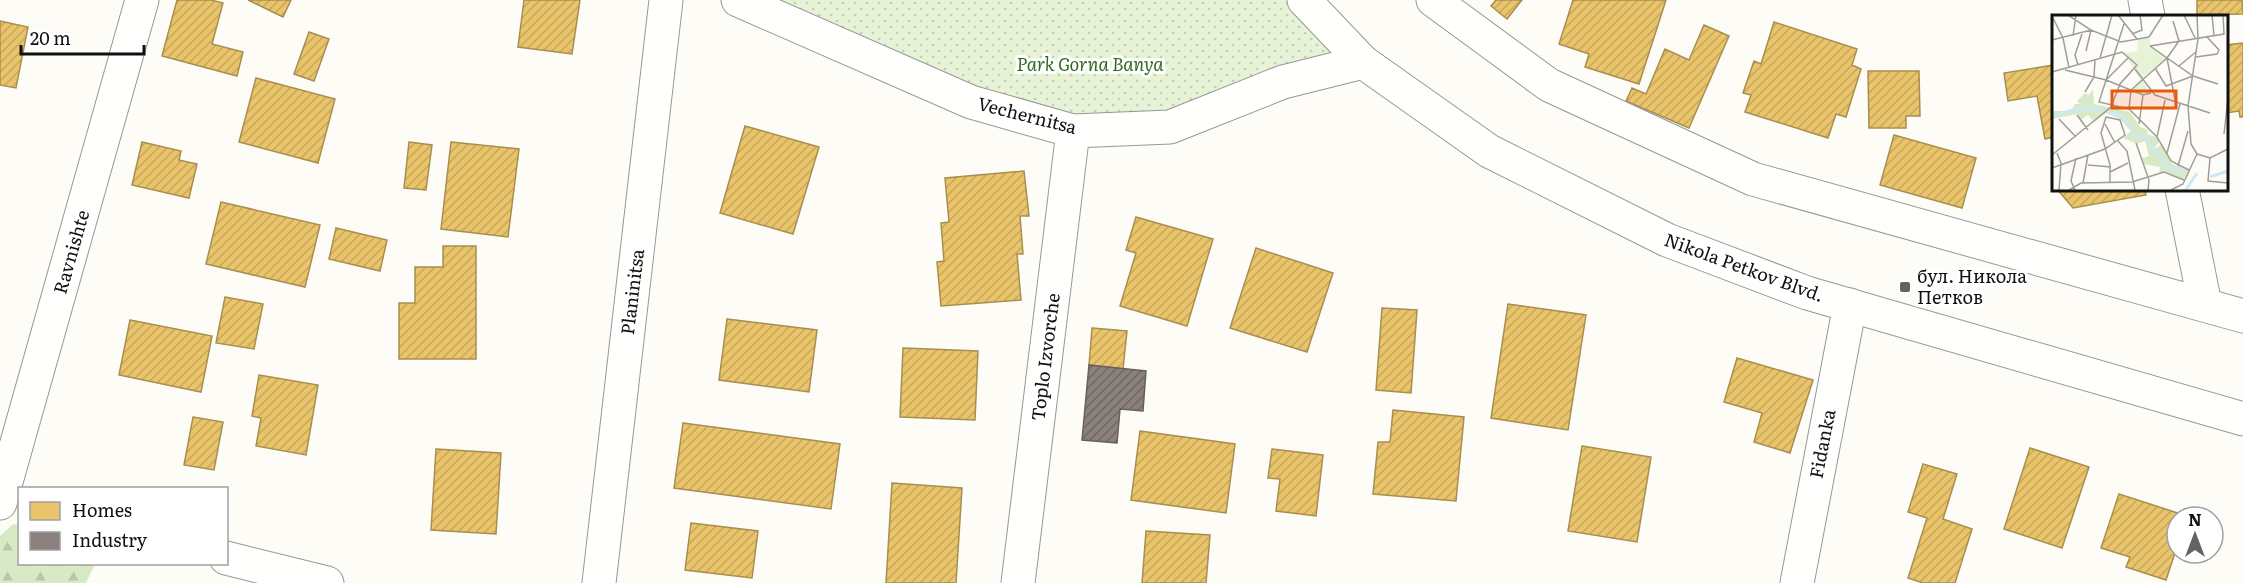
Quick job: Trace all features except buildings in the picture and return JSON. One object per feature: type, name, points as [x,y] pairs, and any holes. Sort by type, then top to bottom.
[{"type":"street","name":"Ravnishte","points":[[5,503],[142,0]]},
{"type":"street","name":"Planinitsa","points":[[599,583],[666,0]]},
{"type":"street","name":"Vechernitsa","points":[[738,0],[971,102],[1073,132],[1170,127],[1283,82],[1363,62]]},
{"type":"street","name":"Nikola Petkov Blvd.","points":[[1304,0],[1363,62],[1489,151],[1667,240],[1807,293],[2243,419]]},
{"type":"street","points":[[1432,0],[1549,85],[1753,179],[2243,316]]},
{"type":"street","points":[[2145,0],[2148,15]]},
{"type":"street","name":"Toplo Izvorche","points":[[1018,583],[1073,132]]},
{"type":"street","points":[[2182,190],[2205,305]]},
{"type":"street","name":"Fidanka","points":[[1797,583],[1850,305]]},
{"type":"street","points":[[228,558],[327,583]]},
{"type":"green space","name":"Park Gorna Banya","points":[[738,0],[1304,0],[1363,62],[1170,127],[1073,131]]},
{"type":"green space","points":[[13,524],[18,525],[18,565],[95,565],[86,583],[0,583],[0,536]]},
{"type":"place","name":"бул. Никола Петков","points":[[1905,287]]}]
